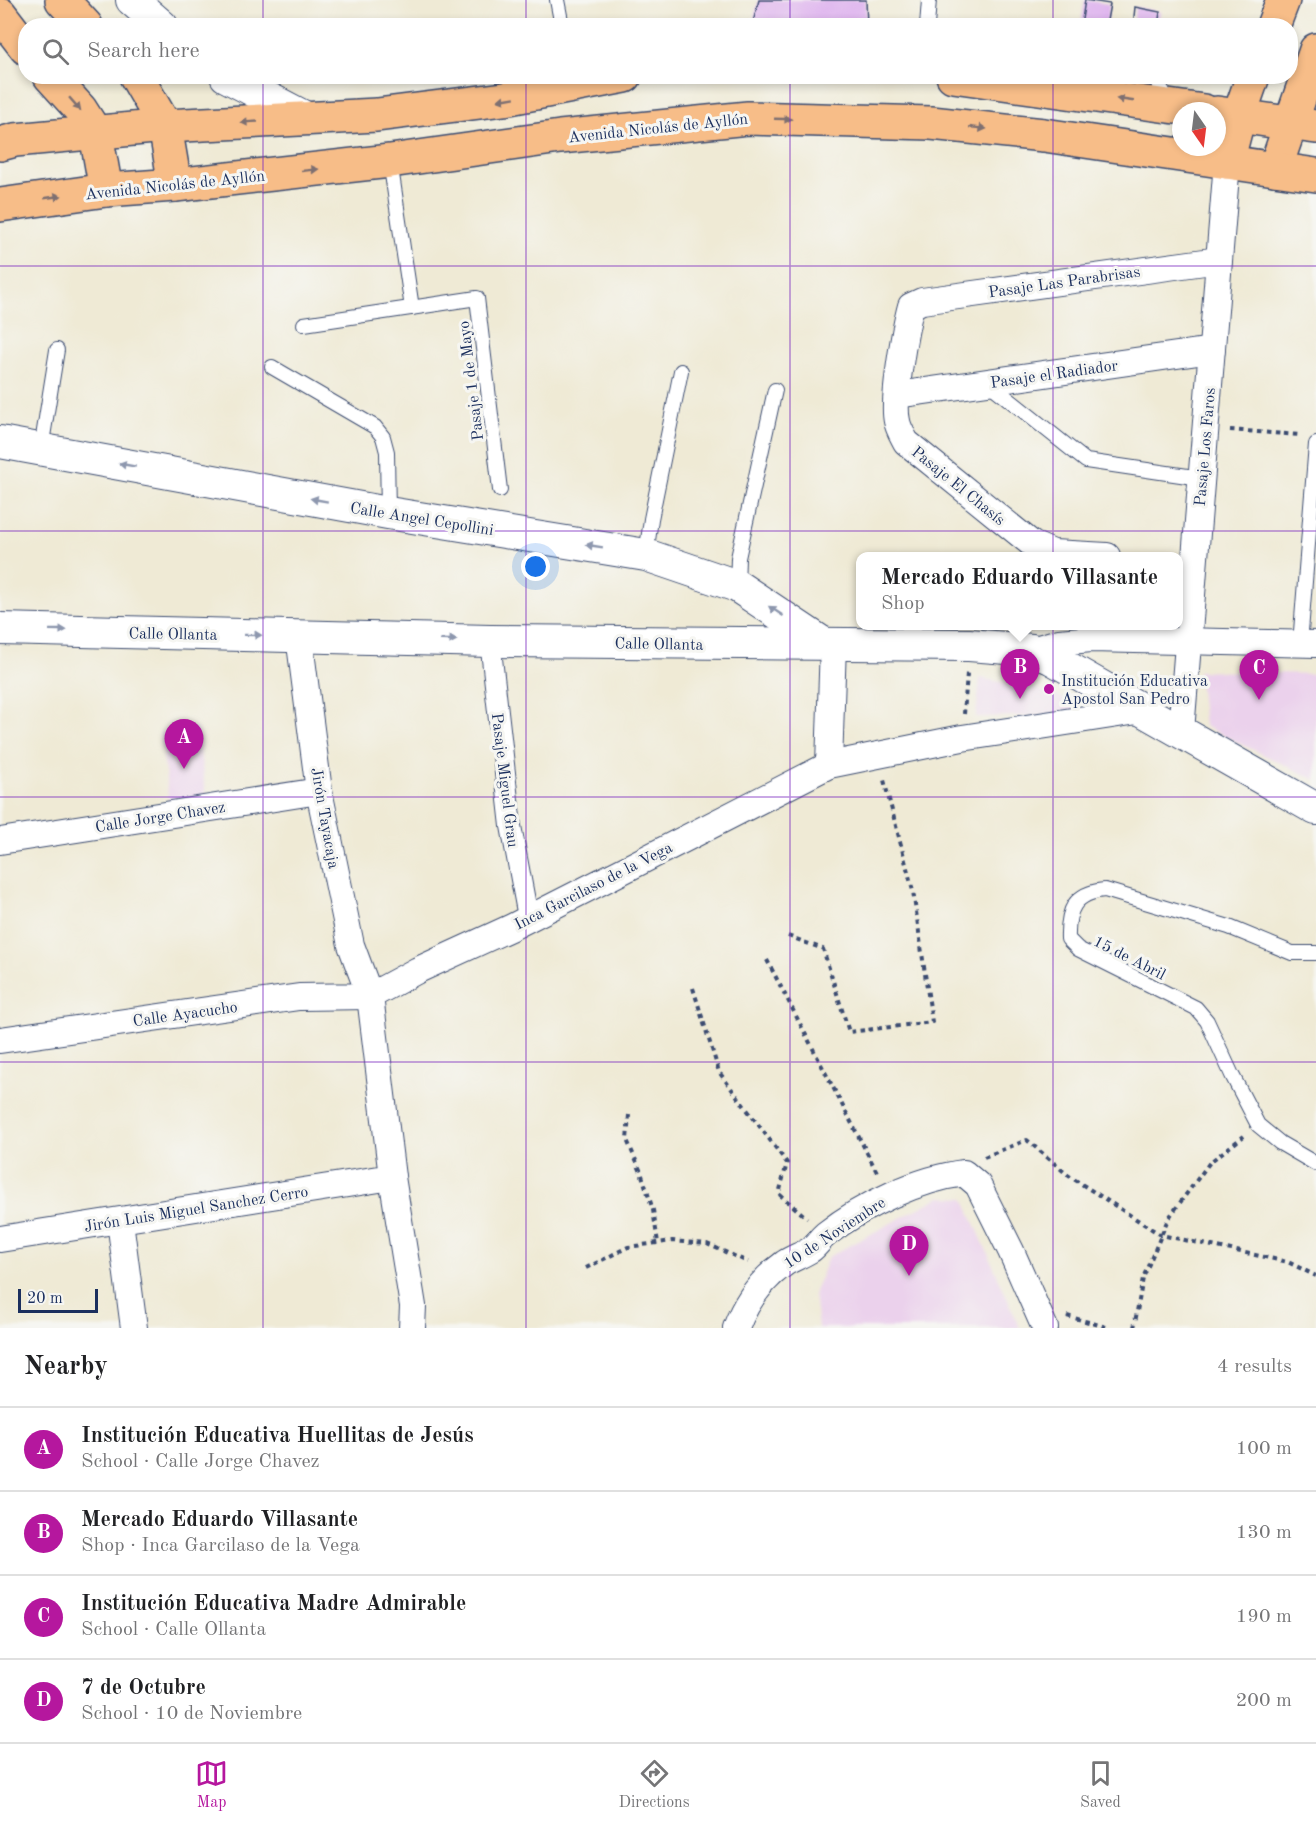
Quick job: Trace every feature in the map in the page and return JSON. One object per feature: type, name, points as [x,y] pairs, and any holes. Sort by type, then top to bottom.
[{"type":"main road","points":[[62,0],[79,18]]},
{"type":"main road","points":[[0,14],[18,38]]},
{"type":"main road","points":[[1275,169],[1303,125],[1316,50]]},
{"type":"main road","points":[[57,84],[80,109],[96,134],[106,190]]},
{"type":"main road","points":[[141,84],[165,126],[175,185]]},
{"type":"main road","points":[[0,144],[165,126],[308,119],[440,108],[504,99],[562,84]]},
{"type":"main road","points":[[1027,84],[1171,106]]},
{"type":"main road","points":[[1227,162],[1228,114],[1248,84]]},
{"type":"main road","points":[[1228,114],[1303,125]]},
{"type":"main road","name":"Avenida Nicolás de Ayllón","points":[[0,205],[106,190],[175,185],[390,161],[560,137],[748,118],[931,123],[1044,135],[1316,175]]},
{"type":"street","points":[[132,0],[153,18]]},
{"type":"street","points":[[241,84],[308,119]]},
{"type":"street","name":"Pasaje Los Faros","points":[[1181,731],[1188,641],[1187,560],[1201,478],[1227,162]]},
{"type":"street","name":"Pasaje Las Parabrisas","points":[[911,306],[922,301],[1219,260]]},
{"type":"street","name":"Pasaje El Chasís","points":[[911,306],[906,323],[896,421],[906,442],[1032,544],[1051,552]]},
{"type":"street","name":"Pasaje el Radiador","points":[[897,395],[1212,350]]},
{"type":"street","name":"Calle Angel Cepollini","points":[[0,442],[388,513],[646,555],[737,585],[828,644]]},
{"type":"street","name":"Calle Ollanta","points":[[0,629],[490,641],[969,645],[1032,650],[1059,642],[1091,639],[1308,644]]},
{"type":"street","name":"Jirón Tayacaja","points":[[299,636],[319,791],[351,945],[370,996]]},
{"type":"street","name":"Pasaje Miguel Grau","points":[[490,641],[510,826],[528,917]]},
{"type":"street","points":[[828,644],[829,765]]},
{"type":"street","points":[[1032,650],[1051,658],[1144,710],[1316,809]]},
{"type":"street","name":"Inca Garcilaso de la Vega","points":[[370,996],[829,765],[962,738],[1144,710]]},
{"type":"street","name":"Calle Jorge Chavez","points":[[0,841],[319,791]]},
{"type":"street","points":[[370,996],[392,1177],[413,1306],[412,1328]]},
{"type":"street","name":"Calle Ayacucho","points":[[0,1040],[299,997],[370,996]]},
{"type":"street","points":[[964,1173],[978,1185],[1011,1251],[1044,1326]]},
{"type":"street","name":"10 de Noviembre","points":[[736,1328],[751,1296],[767,1278],[786,1262],[811,1249],[825,1234],[890,1196],[942,1176],[964,1173]]},
{"type":"street","name":"Jirón Luis Miguel Sanchez Cerro","points":[[0,1239],[392,1177]]},
{"type":"street","points":[[120,1221],[134,1328]]},
{"type":"lane","points":[[557,0],[560,18]]},
{"type":"lane","points":[[928,18],[929,0]]},
{"type":"lane","points":[[1159,84],[1171,106]]},
{"type":"lane","points":[[390,161],[412,308]]},
{"type":"lane","name":"Pasaje 1 de Mayo","points":[[304,324],[477,298],[500,490]]},
{"type":"lane","points":[[41,449],[57,350]]},
{"type":"lane","points":[[272,367],[375,427],[383,437],[387,452],[388,513]]},
{"type":"lane","points":[[646,555],[681,371]]},
{"type":"lane","points":[[987,382],[1086,460],[1201,478]]},
{"type":"lane","points":[[737,585],[738,558],[775,390]]},
{"type":"lane","points":[[1308,644],[1316,444]]},
{"type":"lane","name":"15 de Abril","points":[[1316,953],[1292,953],[1229,927],[1105,890],[1091,892],[1080,897],[1070,910],[1068,939],[1078,949],[1196,1008],[1207,1021],[1258,1125],[1280,1143],[1316,1164]]},
{"type":"path","points":[[1205,428],[1305,435]]},
{"type":"path","points":[[962,738],[969,645]]},
{"type":"path","points":[[788,936],[823,949],[849,1032],[932,1022],[913,891],[877,755]]},
{"type":"path","points":[[767,960],[890,1196]]},
{"type":"path","points":[[693,988],[719,1072],[787,1163],[779,1194],[825,1234]]},
{"type":"path","points":[[629,1115],[627,1140],[641,1172],[653,1210],[658,1243]]},
{"type":"path","points":[[1134,1328],[1143,1278],[1168,1218],[1210,1162],[1258,1125]]},
{"type":"path","points":[[964,1173],[979,1160],[1027,1140],[1069,1176],[1161,1235],[1288,1262],[1316,1276]]},
{"type":"path","points":[[586,1268],[628,1247],[672,1241],[707,1244],[746,1261],[767,1278]]},
{"type":"path","points":[[1044,1326],[1068,1316],[1110,1328]]},
{"type":"shaded area","points":[[1198,671],[1316,674],[1316,780],[1204,726]]},
{"type":"shaded area","points":[[980,678],[1050,692],[1077,706],[1072,715],[976,717]]},
{"type":"shaded area","points":[[197,728],[207,805],[170,810],[160,732]]},
{"type":"shaded area","points":[[940,1197],[964,1198],[1020,1328],[818,1328],[814,1294],[828,1257]]},
{"type":"building","points":[[759,0],[866,0],[867,18],[754,18]]},
{"type":"building","points":[[1085,0],[1110,4],[1107,18],[1082,18]]},
{"type":"building","points":[[1135,7],[1160,12],[1159,18],[1134,18]]},
{"type":"place","name":"Institución Educativa Apostol San Pedro","points":[[1049,689]]},
{"type":"place","name":"Mercado Eduardo Villasante","points":[[1020,699]]},
{"type":"place","name":"Institución Educativa Madre Admirable","points":[[1259,700]]},
{"type":"place","name":"Institución Educativa Huellitas de Jesús","points":[[184,769]]},
{"type":"place","name":"7 de Octubre","points":[[909,1276]]}]
